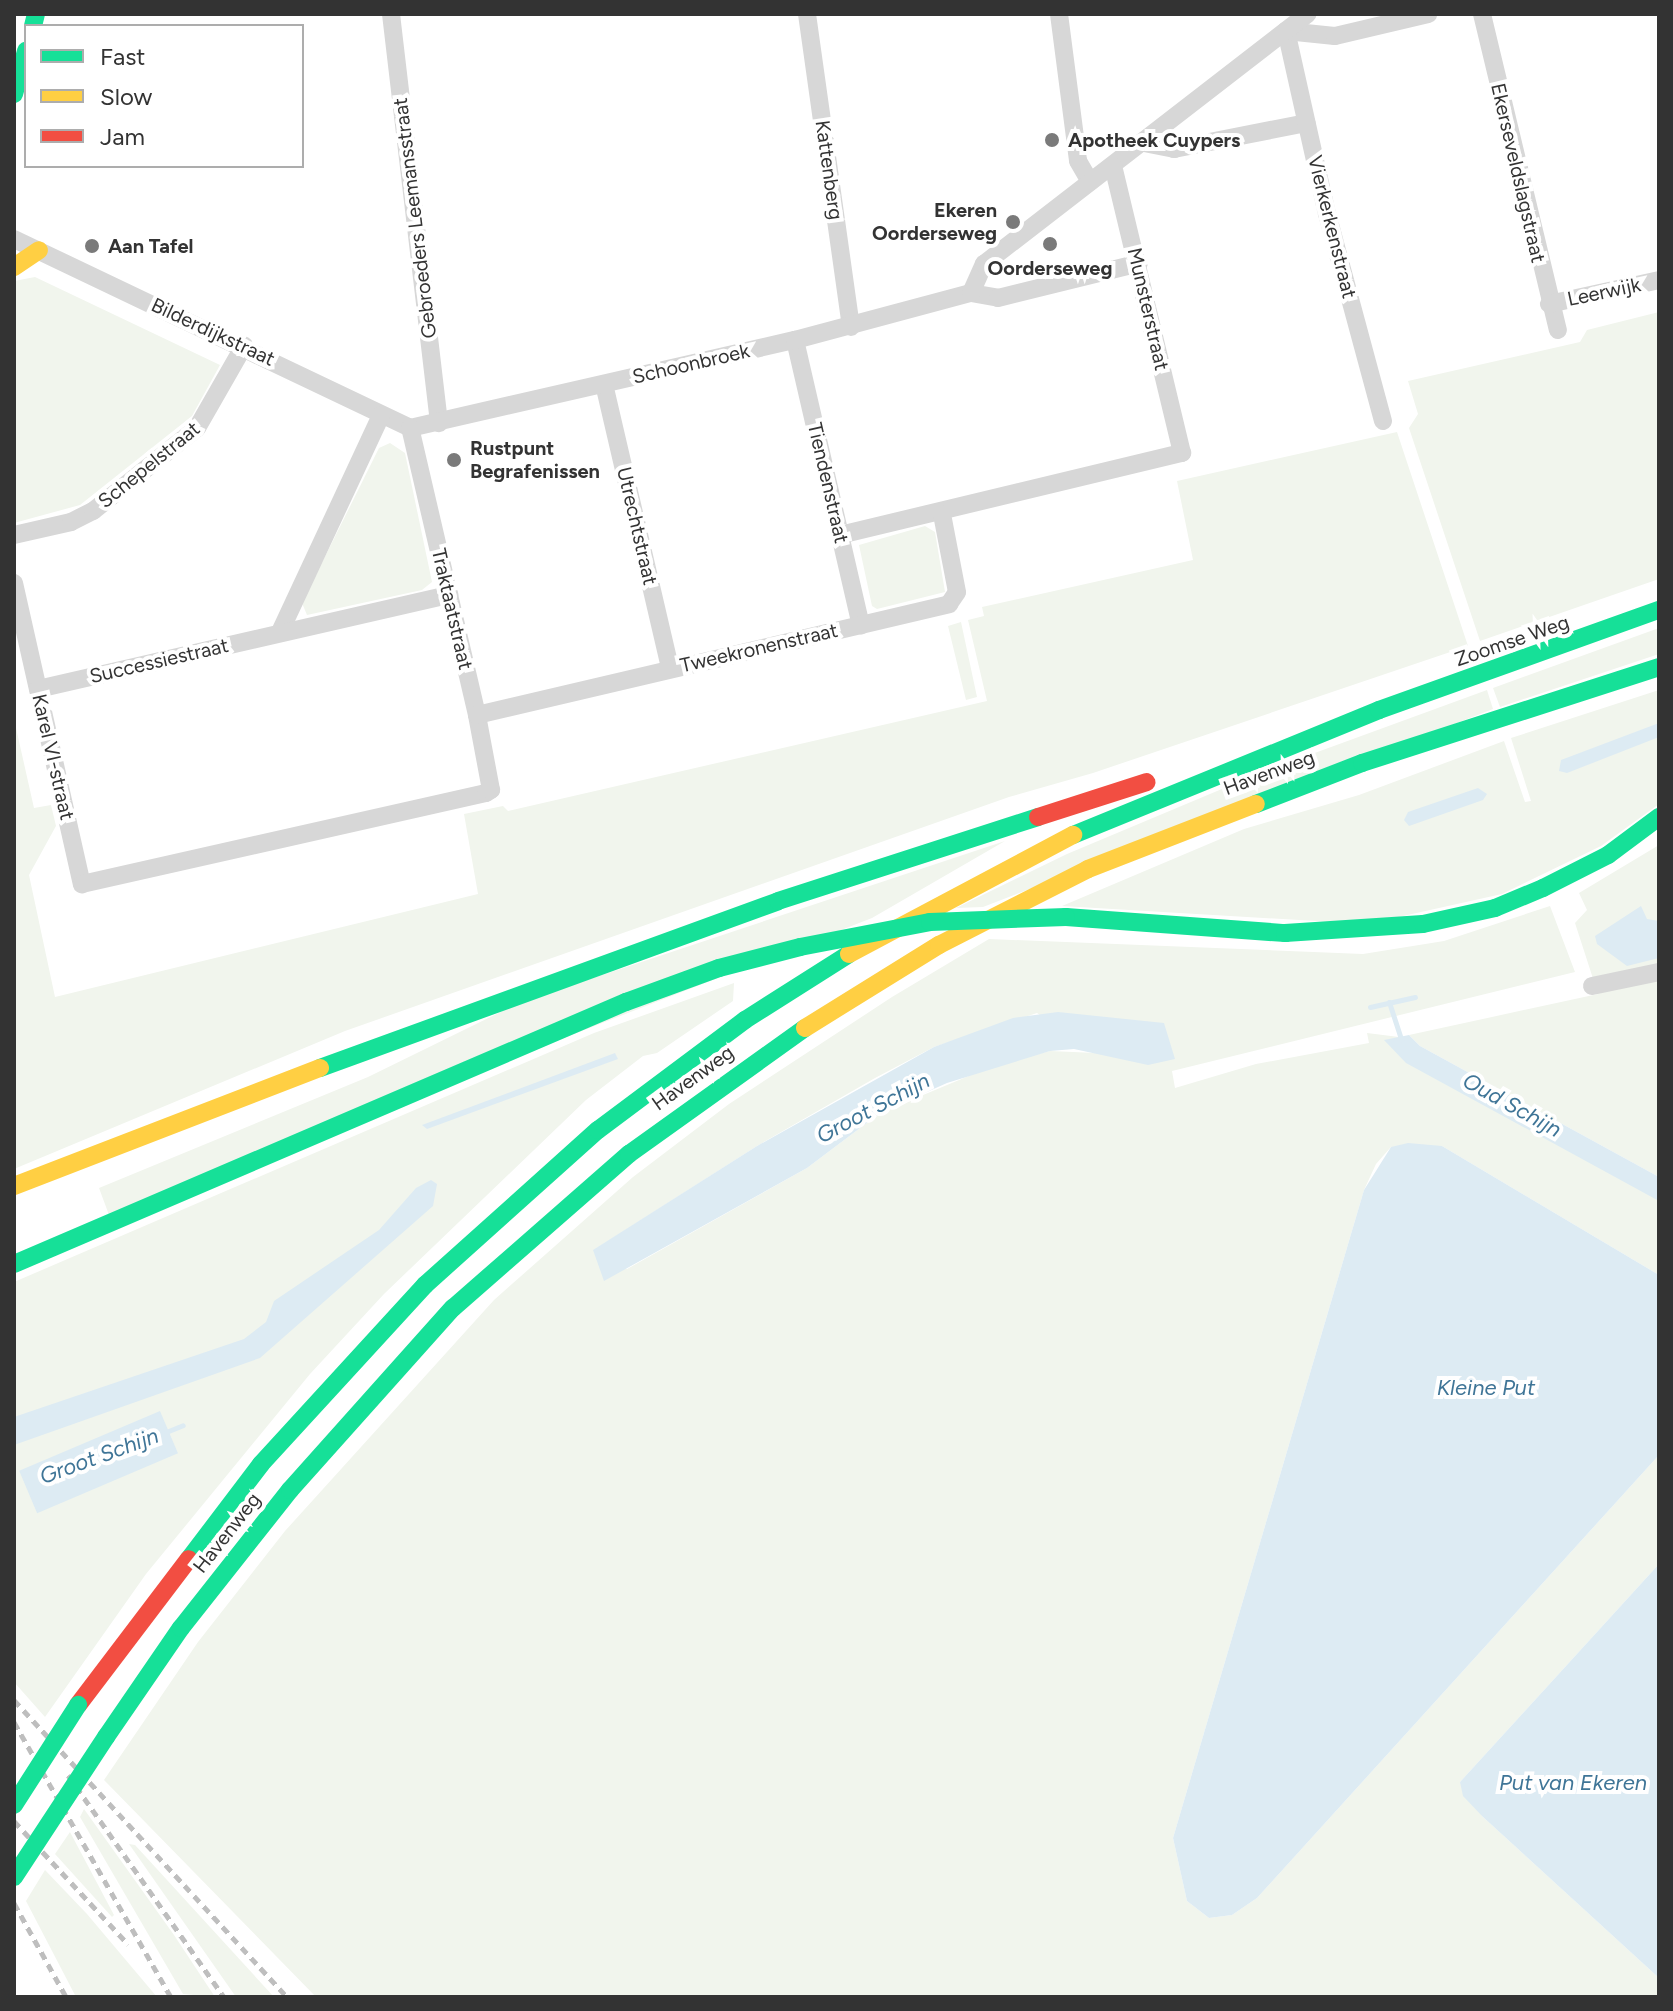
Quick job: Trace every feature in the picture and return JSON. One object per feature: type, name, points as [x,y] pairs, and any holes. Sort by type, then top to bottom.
[{"type":"main road","points":[[14,94],[24,58]]},
{"type":"main road","points":[[14,267],[39,250]]},
{"type":"main road","name":"Zoomse Weg","points":[[1379,710],[1659,610]]},
{"type":"main road","name":"Havenweg","points":[[14,1877],[181,1628],[290,1490],[453,1308],[629,1154],[768,1051],[939,945],[1088,869],[1347,768],[1659,667]]},
{"type":"main road","points":[[14,1186],[498,1000],[778,901],[1167,775],[1308,725],[1379,710]]},
{"type":"main road","name":"Havenweg","points":[[14,1805],[78,1705],[213,1524],[368,1343],[480,1231],[648,1091],[836,961],[996,872],[1142,804],[1379,710]]},
{"type":"main road","points":[[14,1264],[626,1002],[719,968],[800,947],[930,922],[1066,917],[1342,933],[1456,917],[1543,888],[1571,875],[1659,817]]},
{"type":"street","name":"Gebroeders Leemansstraat","points":[[391,14],[439,423]]},
{"type":"street","name":"Kattenberg","points":[[807,14],[851,327]]},
{"type":"street","points":[[1059,14],[1078,161],[1090,182]]},
{"type":"street","points":[[971,293],[984,264],[1308,14]]},
{"type":"street","points":[[1286,31],[1335,36],[1428,14]]},
{"type":"street","name":"Ekerseveldslagstraat","points":[[1482,14],[1549,304],[1558,330]]},
{"type":"street","name":"Vierkerkenstraat","points":[[1286,31],[1306,123],[1383,421]]},
{"type":"street","points":[[1144,143],[1174,149],[1306,123]]},
{"type":"street","name":"Munsterstraat","points":[[942,514],[1182,453],[1139,263],[1113,166]]},
{"type":"street","name":"Bilderdijkstraat","points":[[14,239],[244,346],[410,428]]},
{"type":"street","name":"Schoonbroek","points":[[410,428],[851,327],[971,293],[998,298],[1139,263]]},
{"type":"street","name":"Leerwijk","points":[[1549,304],[1659,280]]},
{"type":"street","name":"Tiendenstraat","points":[[795,340],[861,625]]},
{"type":"street","name":"Schepelstraat","points":[[14,535],[71,522],[93,511],[197,428],[244,346]]},
{"type":"street","name":"Utrechtstraat","points":[[604,384],[670,668]]},
{"type":"street","points":[[280,632],[381,415]]},
{"type":"street","name":"Traktaatstraat","points":[[410,428],[477,715],[491,790]]},
{"type":"street","points":[[840,535],[942,514]]},
{"type":"street","name":"Tweekronenstraat","points":[[477,715],[670,668],[941,608],[955,598],[942,514]]},
{"type":"street","name":"Karel VI-straat","points":[[14,583],[82,884],[491,790]]},
{"type":"street","name":"Successiestraat","points":[[38,689],[449,595]]},
{"type":"street","points":[[1592,986],[1659,972]]},
{"type":"shaded area","points":[[35,277],[220,365],[192,416],[80,505],[14,523],[14,281]]},
{"type":"shaded area","points":[[1659,312],[1659,579],[1480,641],[1409,428],[1418,414],[1408,381],[1580,342],[1587,330]]},
{"type":"shaded area","points":[[1397,432],[1468,646],[1093,773],[1009,797],[345,1031],[14,1169],[14,719],[34,808],[51,805],[56,826],[29,875],[55,997],[478,894],[464,814],[503,806],[508,811],[987,701],[968,620],[984,616],[982,607],[1193,560],[1177,481]]},
{"type":"shaded area","points":[[390,443],[405,453],[432,582],[422,590],[307,615],[302,603],[379,448]]},
{"type":"shaded area","points":[[925,526],[935,532],[945,592],[877,609],[872,606],[859,545]]},
{"type":"shaded area","points":[[961,622],[977,697],[966,700],[948,626]]},
{"type":"shaded area","points":[[1659,628],[1659,654],[1500,707],[1493,688]]},
{"type":"shaded area","points":[[1487,690],[1493,709],[983,907],[956,908],[1067,854],[1260,773]]},
{"type":"shaded area","points":[[1659,690],[1659,804],[1601,846],[1502,894],[1367,924],[1062,906],[1244,829],[1359,795],[1504,741],[1525,802],[1531,801],[1511,738]]},
{"type":"shaded area","points":[[1005,841],[872,918],[109,1215],[99,1188],[368,1077],[521,1002]]},
{"type":"shaded area","points":[[1659,845],[1659,1177],[1420,1046],[1409,1035],[1598,994],[1575,923],[1587,910],[1579,893]]},
{"type":"shaded area","points":[[1550,906],[1575,972],[1172,1071],[1175,1088],[1256,1064],[1369,1043],[1367,1033],[1399,1037],[1659,1195],[1659,1275],[1442,1146],[1391,1147],[1376,1164],[1364,1190],[1173,1838],[1187,1901],[1209,1918],[1232,1915],[1257,1898],[1659,1455],[1659,1564],[1460,1782],[1483,1817],[1659,1978],[1659,1997],[316,1997],[104,1780],[198,1642],[285,1531],[494,1300],[633,1177],[729,1104],[892,997],[989,939],[1363,954],[1444,941]],"holes":[[[1037,1013],[1096,1053],[1050,1051],[995,1065],[880,1113],[807,1168],[627,1269],[594,1250],[757,1146],[934,1047]]]},
{"type":"shaded area","points":[[734,983],[733,1001],[657,1053],[643,1056],[586,1100],[384,1294],[310,1374],[146,1574],[45,1717],[14,1682],[14,1282],[594,1033]]},
{"type":"shaded area","points":[[84,1809],[215,1997],[183,1994],[80,1817]]},
{"type":"shaded area","points":[[70,1832],[114,1915],[112,1917],[55,1854]]},
{"type":"shaded area","points":[[129,1844],[135,1845],[274,1997],[236,1997]]},
{"type":"shaded area","points":[[45,1870],[157,1997],[76,1997],[26,1901]]},
{"type":"water","points":[[1659,723],[1659,737],[1567,773],[1559,771],[1561,760]]},
{"type":"water","points":[[1478,788],[1487,794],[1483,800],[1409,826],[1404,820],[1408,812]]},
{"type":"water","points":[[1641,906],[1647,919],[1659,921],[1659,958],[1627,966],[1597,944],[1595,936]]},
{"type":"water","points":[[1058,1012],[1164,1023],[1175,1059],[1148,1065],[1074,1049],[1050,1051],[947,1083],[880,1113],[807,1168],[604,1281],[593,1250],[757,1146],[934,1047],[1013,1018]]},
{"type":"water","points":[[1409,1035],[1420,1046],[1659,1177],[1659,1201],[1406,1063],[1384,1040]]},
{"type":"water","points":[[615,1053],[618,1059],[427,1129],[422,1125]]},
{"type":"water","name":"Kleine Put","points":[[1408,1143],[1442,1146],[1659,1275],[1659,1455],[1257,1898],[1232,1915],[1209,1918],[1187,1901],[1173,1838],[1364,1190],[1391,1147]]},
{"type":"water","points":[[431,1180],[437,1184],[433,1206],[260,1358],[14,1445],[14,1417],[244,1339],[266,1322],[274,1301],[379,1230],[416,1188]]},
{"type":"water","points":[[160,1411],[178,1453],[37,1513],[19,1471]]},
{"type":"water","name":"Put van Ekeren","points":[[1659,1564],[1659,1978],[1483,1817],[1463,1796],[1460,1782]]},
{"type":"waterway","name":"Oud Schijn","points":[[1370,1007],[1415,997]]},
{"type":"waterway","name":"Oud Schijn","points":[[1389,1002],[1401,1040]]},
{"type":"waterway","name":"Groot Schijn","points":[[166,1432],[183,1425]]},
{"type":"railway","points":[[14,1700],[287,1997]]},
{"type":"railway","points":[[14,1722],[171,1997]]},
{"type":"railway","points":[[68,1775],[224,1997]]},
{"type":"railway","points":[[14,1821],[128,1944]]},
{"type":"railway","points":[[14,1903],[66,1997]]},
{"type":"traffic: fast","points":[[34,24],[36,14]]},
{"type":"traffic: fast","points":[[14,94],[24,58]]},
{"type":"traffic: fast","points":[[1073,835],[1379,710],[1659,610]]},
{"type":"traffic: fast","points":[[1256,804],[1362,763],[1659,667]]},
{"type":"traffic: fast","points":[[320,1068],[778,901],[1038,817]]},
{"type":"traffic: fast","points":[[1066,917],[1285,933],[1423,924],[1495,908],[1543,888],[1608,855],[1659,817]]},
{"type":"traffic: fast","points":[[800,947],[930,922],[1066,917]]},
{"type":"traffic: fast","points":[[14,1264],[626,1002],[719,968],[800,947]]},
{"type":"traffic: fast","points":[[189,1559],[261,1464],[425,1285],[598,1130],[745,1020],[849,954]]},
{"type":"traffic: fast","points":[[106,1737],[181,1628],[290,1490],[453,1308],[629,1154],[805,1028]]},
{"type":"traffic: fast","points":[[14,1805],[78,1705]]},
{"type":"traffic: fast","points":[[14,1877],[106,1737]]},
{"type":"traffic: slow","points":[[14,267],[39,250]]},
{"type":"traffic: slow","points":[[805,1028],[939,945],[1088,869],[1256,804]]},
{"type":"traffic: slow","points":[[849,954],[1073,835]]},
{"type":"traffic: slow","points":[[14,1186],[320,1068]]},
{"type":"traffic: jam","points":[[1038,817],[1147,782]]},
{"type":"traffic: jam","points":[[78,1705],[189,1559]]},
{"type":"place","name":"Apotheek Cuypers","points":[[1052,140]]},
{"type":"place","name":"Ekeren Oorderseweg","points":[[1013,222]]},
{"type":"place","name":"Oorderseweg","points":[[1050,244]]},
{"type":"place","name":"Aan Tafel","points":[[92,246]]},
{"type":"place","name":"Rustpunt Begrafenissen","points":[[454,460]]}]
